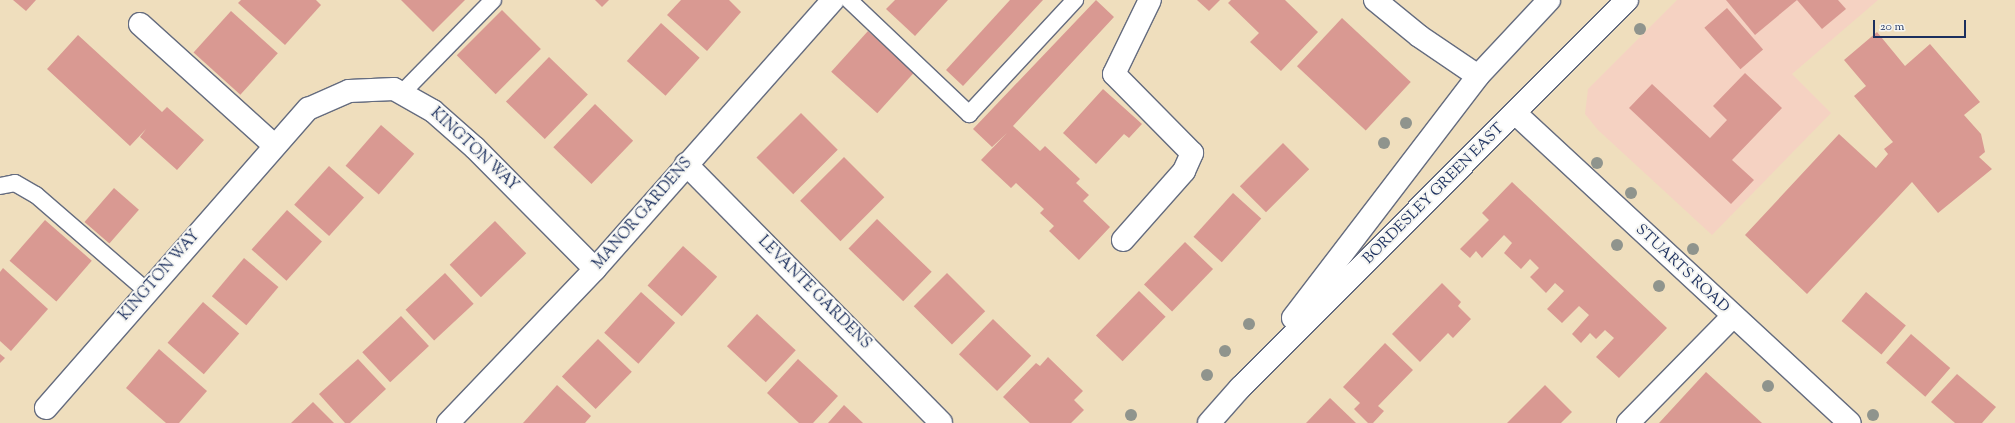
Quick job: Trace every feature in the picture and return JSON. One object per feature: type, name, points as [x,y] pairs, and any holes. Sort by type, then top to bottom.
[{"type":"street","name":"MANOR GARDENS","points":[[448,423],[595,269],[686,164],[833,0]]},
{"type":"street","points":[[1123,240],[1184,171],[1192,153],[1114,74],[1150,0]]},
{"type":"street","points":[[1375,0],[1419,36],[1478,76]]},
{"type":"street","name":"BORDESLEY GREEN EAST","points":[[1240,388],[1478,76],[1549,0]]},
{"type":"street","name":"BORDESLEY GREEN EAST","points":[[1209,423],[1240,388],[1628,0]]},
{"type":"street","points":[[140,24],[274,146]]},
{"type":"street","name":"KINGTON WAY","points":[[46,408],[308,109],[349,91],[394,89],[433,110],[475,148],[595,269]]},
{"type":"street","name":"STUARTS ROAD","points":[[1515,113],[1850,423]]},
{"type":"street","name":"LEVANTE GARDENS","points":[[686,164],[941,423]]},
{"type":"street","points":[[1628,423],[1734,316]]},
{"type":"lane","points":[[402,93],[493,0]]},
{"type":"lane","points":[[849,0],[969,114],[1075,0]]},
{"type":"lane","points":[[0,186],[15,183],[36,195],[147,291]]},
{"type":"shaded area","points":[[1677,0],[1878,0],[1792,74],[1831,113],[1712,235],[1598,130],[1585,114],[1588,89]]},
{"type":"building","points":[[13,0],[36,0],[26,11]]},
{"type":"building","points":[[241,0],[316,0],[321,5],[285,45],[238,3]]},
{"type":"building","points":[[401,0],[465,0],[433,32]]},
{"type":"building","points":[[595,0],[609,0],[602,7]]},
{"type":"building","points":[[681,0],[729,0],[741,12],[707,51],[667,15]]},
{"type":"building","points":[[895,0],[948,0],[915,36],[886,9]]},
{"type":"building","points":[[1010,0],[1043,0],[963,86],[946,70]]},
{"type":"building","points":[[1096,0],[1114,17],[1013,126],[1040,151],[1045,146],[1080,179],[1076,183],[1089,195],[1083,201],[1110,227],[1079,260],[1049,231],[1054,226],[1040,213],[1044,209],[1016,183],[1011,188],[981,160],[1007,133],[992,147],[973,129]]},
{"type":"building","points":[[1197,0],[1220,0],[1209,11]]},
{"type":"building","points":[[1231,0],[1285,0],[1318,32],[1281,71],[1250,42],[1259,33],[1228,3]]},
{"type":"building","points":[[1726,0],[1797,0],[1755,35]]},
{"type":"building","points":[[1797,0],[1838,0],[1846,9],[1822,29]]},
{"type":"building","points":[[1727,8],[1763,50],[1740,69],[1704,28]]},
{"type":"building","points":[[502,10],[541,49],[496,94],[457,55]]},
{"type":"building","points":[[231,11],[278,53],[240,95],[194,53]]},
{"type":"building","points":[[1342,18],[1411,82],[1366,130],[1297,66]]},
{"type":"building","points":[[661,23],[700,58],[666,96],[627,61]]},
{"type":"building","points":[[868,31],[914,72],[877,113],[831,72]]},
{"type":"building","points":[[1877,32],[1905,66],[1930,44],[1980,102],[1964,115],[1981,134],[1985,152],[1979,157],[1992,169],[1938,213],[1912,182],[1807,294],[1745,235],[1839,134],[1876,168],[1888,154],[1884,149],[1893,142],[1854,96],[1866,86],[1844,60]]},
{"type":"building","points":[[78,35],[162,112],[167,107],[204,140],[177,170],[140,137],[146,129],[130,146],[47,69]]},
{"type":"building","points":[[549,57],[588,95],[545,139],[506,102]]},
{"type":"building","points":[[1745,73],[1782,108],[1732,160],[1754,180],[1731,204],[1629,108],[1652,84],[1710,138],[1727,120],[1713,106]]},
{"type":"building","points":[[1103,89],[1142,124],[1129,138],[1124,134],[1096,164],[1063,133]]},
{"type":"building","points":[[595,104],[633,141],[591,184],[553,147]]},
{"type":"building","points":[[801,113],[838,150],[793,194],[756,158]]},
{"type":"building","points":[[381,125],[414,154],[379,195],[346,166]]},
{"type":"building","points":[[1283,143],[1309,169],[1266,212],[1240,186]]},
{"type":"building","points":[[844,157],[884,197],[840,241],[800,201]]},
{"type":"building","points":[[329,166],[364,197],[329,236],[294,205]]},
{"type":"building","points":[[1512,182],[1667,328],[1619,378],[1596,357],[1614,338],[1605,330],[1596,339],[1590,333],[1581,343],[1572,334],[1589,315],[1579,306],[1562,323],[1547,309],[1564,291],[1555,283],[1546,293],[1530,277],[1539,268],[1530,259],[1521,269],[1504,253],[1512,243],[1504,235],[1482,258],[1476,251],[1470,258],[1460,249],[1489,220],[1482,213]]},
{"type":"building","points":[[114,188],[139,210],[109,244],[84,222]]},
{"type":"building","points":[[1233,193],[1261,218],[1222,262],[1194,237]]},
{"type":"building","points":[[287,210],[322,241],[286,281],[252,249]]},
{"type":"building","points":[[877,219],[932,272],[903,301],[849,248]]},
{"type":"building","points":[[45,220],[92,261],[56,301],[10,261]]},
{"type":"building","points":[[495,221],[526,253],[481,297],[450,265]]},
{"type":"building","points":[[1185,242],[1213,269],[1172,312],[1144,284]]},
{"type":"building","points":[[683,246],[717,277],[682,316],[648,285]]},
{"type":"building","points":[[244,258],[278,287],[246,325],[212,296]]},
{"type":"building","points":[[3,268],[48,309],[11,351],[0,341],[0,272]]},
{"type":"building","points":[[445,273],[474,304],[434,341],[406,310]]},
{"type":"building","points":[[947,273],[985,311],[952,344],[914,306]]},
{"type":"building","points":[[1442,283],[1461,302],[1458,306],[1471,319],[1453,338],[1448,333],[1420,362],[1392,334]]},
{"type":"building","points":[[1139,291],[1166,317],[1123,361],[1096,336]]},
{"type":"building","points":[[641,292],[675,323],[638,364],[604,333]]},
{"type":"building","points":[[1866,292],[1906,325],[1881,355],[1842,321]]},
{"type":"building","points":[[203,302],[239,333],[204,374],[168,343]]},
{"type":"building","points":[[757,314],[796,350],[766,382],[727,346]]},
{"type":"building","points":[[401,316],[429,346],[390,382],[362,352]]},
{"type":"building","points":[[993,319],[1031,356],[997,391],[959,354]]},
{"type":"building","points":[[1911,334],[1950,368],[1925,397],[1886,363]]},
{"type":"building","points":[[598,339],[632,372],[596,409],[562,376]]},
{"type":"building","points":[[1385,343],[1413,370],[1378,406],[1384,411],[1373,423],[1368,423],[1354,409],[1360,403],[1343,387]]},
{"type":"building","points":[[159,349],[207,391],[179,423],[166,423],[126,388]]},
{"type":"building","points":[[0,354],[5,358],[0,363]]},
{"type":"building","points":[[1048,357],[1083,391],[1074,400],[1084,410],[1071,423],[1030,423],[1003,397],[1036,363],[1040,366]]},
{"type":"building","points":[[358,359],[386,389],[350,423],[345,423],[319,394]]},
{"type":"building","points":[[798,359],[838,396],[813,423],[799,423],[767,393]]},
{"type":"building","points":[[1706,372],[1762,423],[1659,423]]},
{"type":"building","points":[[1957,374],[1996,407],[1982,423],[1955,423],[1931,402]]},
{"type":"building","points":[[557,385],[591,416],[585,423],[523,423]]},
{"type":"building","points":[[1545,385],[1572,412],[1561,423],[1507,423]]},
{"type":"building","points":[[1330,398],[1356,423],[1306,423]]},
{"type":"building","points":[[313,402],[334,423],[291,423]]},
{"type":"building","points":[[844,405],[863,423],[828,423]]}]
